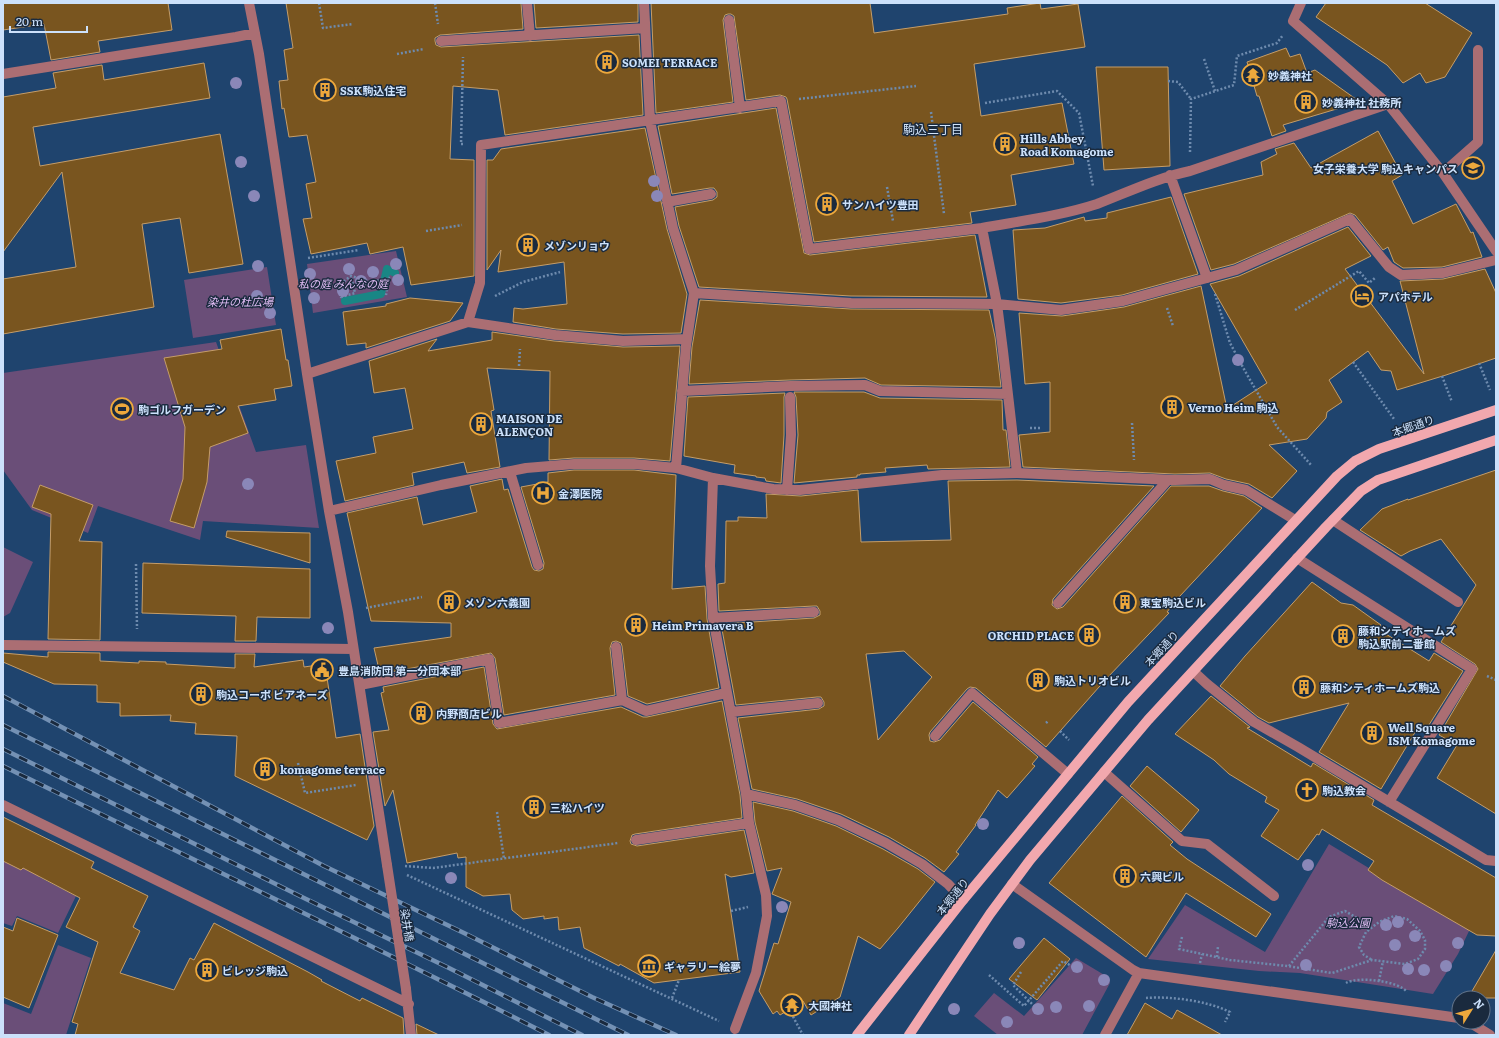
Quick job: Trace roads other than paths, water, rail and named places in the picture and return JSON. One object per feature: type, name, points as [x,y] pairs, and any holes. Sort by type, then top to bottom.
[{"type":"main road","name":"本郷通り","points":[[861,1034],[963,900],[1128,702],[1337,476],[1355,461],[1379,449],[1496,410]]},
{"type":"main road","points":[[909,1035],[990,914],[1030,860],[1148,720],[1194,672],[1297,558],[1361,491],[1378,480],[1496,440]]},
{"type":"street","name":"染井橋","points":[[250,3],[329,511],[360,685],[386,865],[409,1004],[411,1035]]},
{"type":"street","points":[[527,3],[530,36]]},
{"type":"street","points":[[644,3],[650,121],[673,228],[694,293],[687,339],[676,468]]},
{"type":"street","points":[[1301,3],[1294,18],[1388,104],[1443,174],[1496,251]]},
{"type":"street","points":[[730,20],[740,108]]},
{"type":"street","points":[[441,41],[645,28]]},
{"type":"street","points":[[3,74],[255,33]]},
{"type":"street","points":[[1443,174],[1478,142],[1478,50]]},
{"type":"street","points":[[468,322],[480,283],[481,145],[781,101],[809,249],[982,228],[1068,212],[1096,204],[1170,175],[1190,171],[1388,104]]},
{"type":"street","points":[[1170,175],[1208,278]]},
{"type":"street","points":[[667,202],[711,194]]},
{"type":"street","points":[[694,293],[851,303],[996,304],[1061,310],[1123,301],[1236,270],[1350,219],[1389,267],[1401,275],[1443,273],[1496,260]]},
{"type":"street","points":[[982,228],[996,304],[1017,473]]},
{"type":"street","points":[[307,374],[468,322],[555,335],[623,341],[687,339]]},
{"type":"street","points":[[682,391],[790,386],[865,385],[880,391],[1008,394]]},
{"type":"street","points":[[787,490],[791,435],[790,397]]},
{"type":"street","points":[[329,511],[526,468],[574,464],[634,464],[676,468],[713,478],[773,489],[787,490],[800,490],[942,475],[1017,473],[1168,480],[1210,480],[1246,490],[1295,520]]},
{"type":"street","points":[[510,472],[538,565]]},
{"type":"street","points":[[713,478],[710,566],[713,618],[746,794],[749,823],[766,894],[767,916],[756,973],[735,1029]]},
{"type":"street","points":[[1058,603],[1168,480]]},
{"type":"street","points":[[1333,520],[1458,602]]},
{"type":"street","points":[[1297,558],[1472,669],[1389,802]]},
{"type":"street","points":[[713,618],[814,612]]},
{"type":"street","points":[[3,645],[354,648]]},
{"type":"street","points":[[616,647],[622,700]]},
{"type":"street","points":[[360,685],[490,659],[499,723],[622,700],[646,710],[726,693]]},
{"type":"street","points":[[1194,672],[1254,722],[1486,860],[1496,861]]},
{"type":"street","points":[[935,736],[972,693],[1068,774]]},
{"type":"street","points":[[731,712],[818,703]]},
{"type":"street","points":[[1104,772],[1182,841],[1207,844],[1274,896]]},
{"type":"street","points":[[746,794],[795,805],[838,820],[886,843],[922,864],[948,884],[963,900]]},
{"type":"street","points":[[3,805],[409,1004]]},
{"type":"street","points":[[636,840],[749,823]]},
{"type":"street","points":[[1012,884],[1139,973],[1451,1017]]},
{"type":"street","points":[[1105,1035],[1139,973]]},
{"type":"waterway","points":[[345,301],[381,294],[387,269],[395,273]]},
{"type":"railway","points":[[3,696],[324,866],[464,933],[592,997],[676,1035]]},
{"type":"railway","points":[[3,725],[628,1035]]},
{"type":"railway","points":[[3,749],[582,1035]]},
{"type":"railway","points":[[3,766],[345,933],[549,1035]]},
{"type":"place","name":"SOMEI TERRACE","points":[[607,62]]},
{"type":"place","name":"妙義神社","points":[[1253,75]]},
{"type":"place","name":"SSK駒込住宅","points":[[325,90]]},
{"type":"place","name":"妙義神社 社務所","points":[[1306,102]]},
{"type":"place","name":"Hills Abbey Road Komagome","points":[[1005,144]]},
{"type":"place","name":"女子栄養大学 駒込キャンパス","points":[[1473,168]]},
{"type":"place","name":"サンハイツ豊田","points":[[827,204]]},
{"type":"place","name":"メゾンリョウ","points":[[528,245]]},
{"type":"place","name":"アパホテル","points":[[1362,296]]},
{"type":"place","name":"Verno Heim 駒込","points":[[1172,407]]},
{"type":"place","name":"駒ゴルフガーデン","points":[[122,409]]},
{"type":"place","name":"MAISON DE ALENÇON","points":[[481,424]]},
{"type":"place","name":"金澤医院","points":[[543,493]]},
{"type":"place","name":"メゾン六義園","points":[[449,602]]},
{"type":"place","name":"東宝駒込ビル","points":[[1125,602]]},
{"type":"place","name":"Heim Primavera B","points":[[636,625]]},
{"type":"place","name":"ORCHID PLACE","points":[[1089,635]]},
{"type":"place","name":"藤和シティホームズ 駒込駅前二番館","points":[[1343,636]]},
{"type":"place","name":"豊島消防団 第一分団本部","points":[[322,670]]},
{"type":"place","name":"駒込トリオビル","points":[[1038,680]]},
{"type":"place","name":"藤和シティホームズ駒込","points":[[1304,687]]},
{"type":"place","name":"駒込コーポ ビアネーズ","points":[[201,694]]},
{"type":"place","name":"内野商店ビル","points":[[421,713]]},
{"type":"place","name":"Well Square ISM Komagome","points":[[1372,733]]},
{"type":"place","name":"komagome terrace","points":[[265,769]]},
{"type":"place","name":"駒込教会","points":[[1307,790]]},
{"type":"place","name":"三松ハイツ","points":[[534,807]]},
{"type":"place","name":"六興ビル","points":[[1125,876]]},
{"type":"place","name":"ギャラリー絵夢","points":[[649,966]]},
{"type":"place","name":"ビレッジ駒込","points":[[207,970]]},
{"type":"place","name":"大國神社","points":[[792,1005]]},
{"type":"district","name":"駒込三丁目","points":[[933,129]]},
{"type":"park label","name":"私の庭 みんなの庭","points":[[343,283]]},
{"type":"park label","name":"染井の杜広場","points":[[240,301]]},
{"type":"park label","name":"駒込公園","points":[[1348,922]]}]
